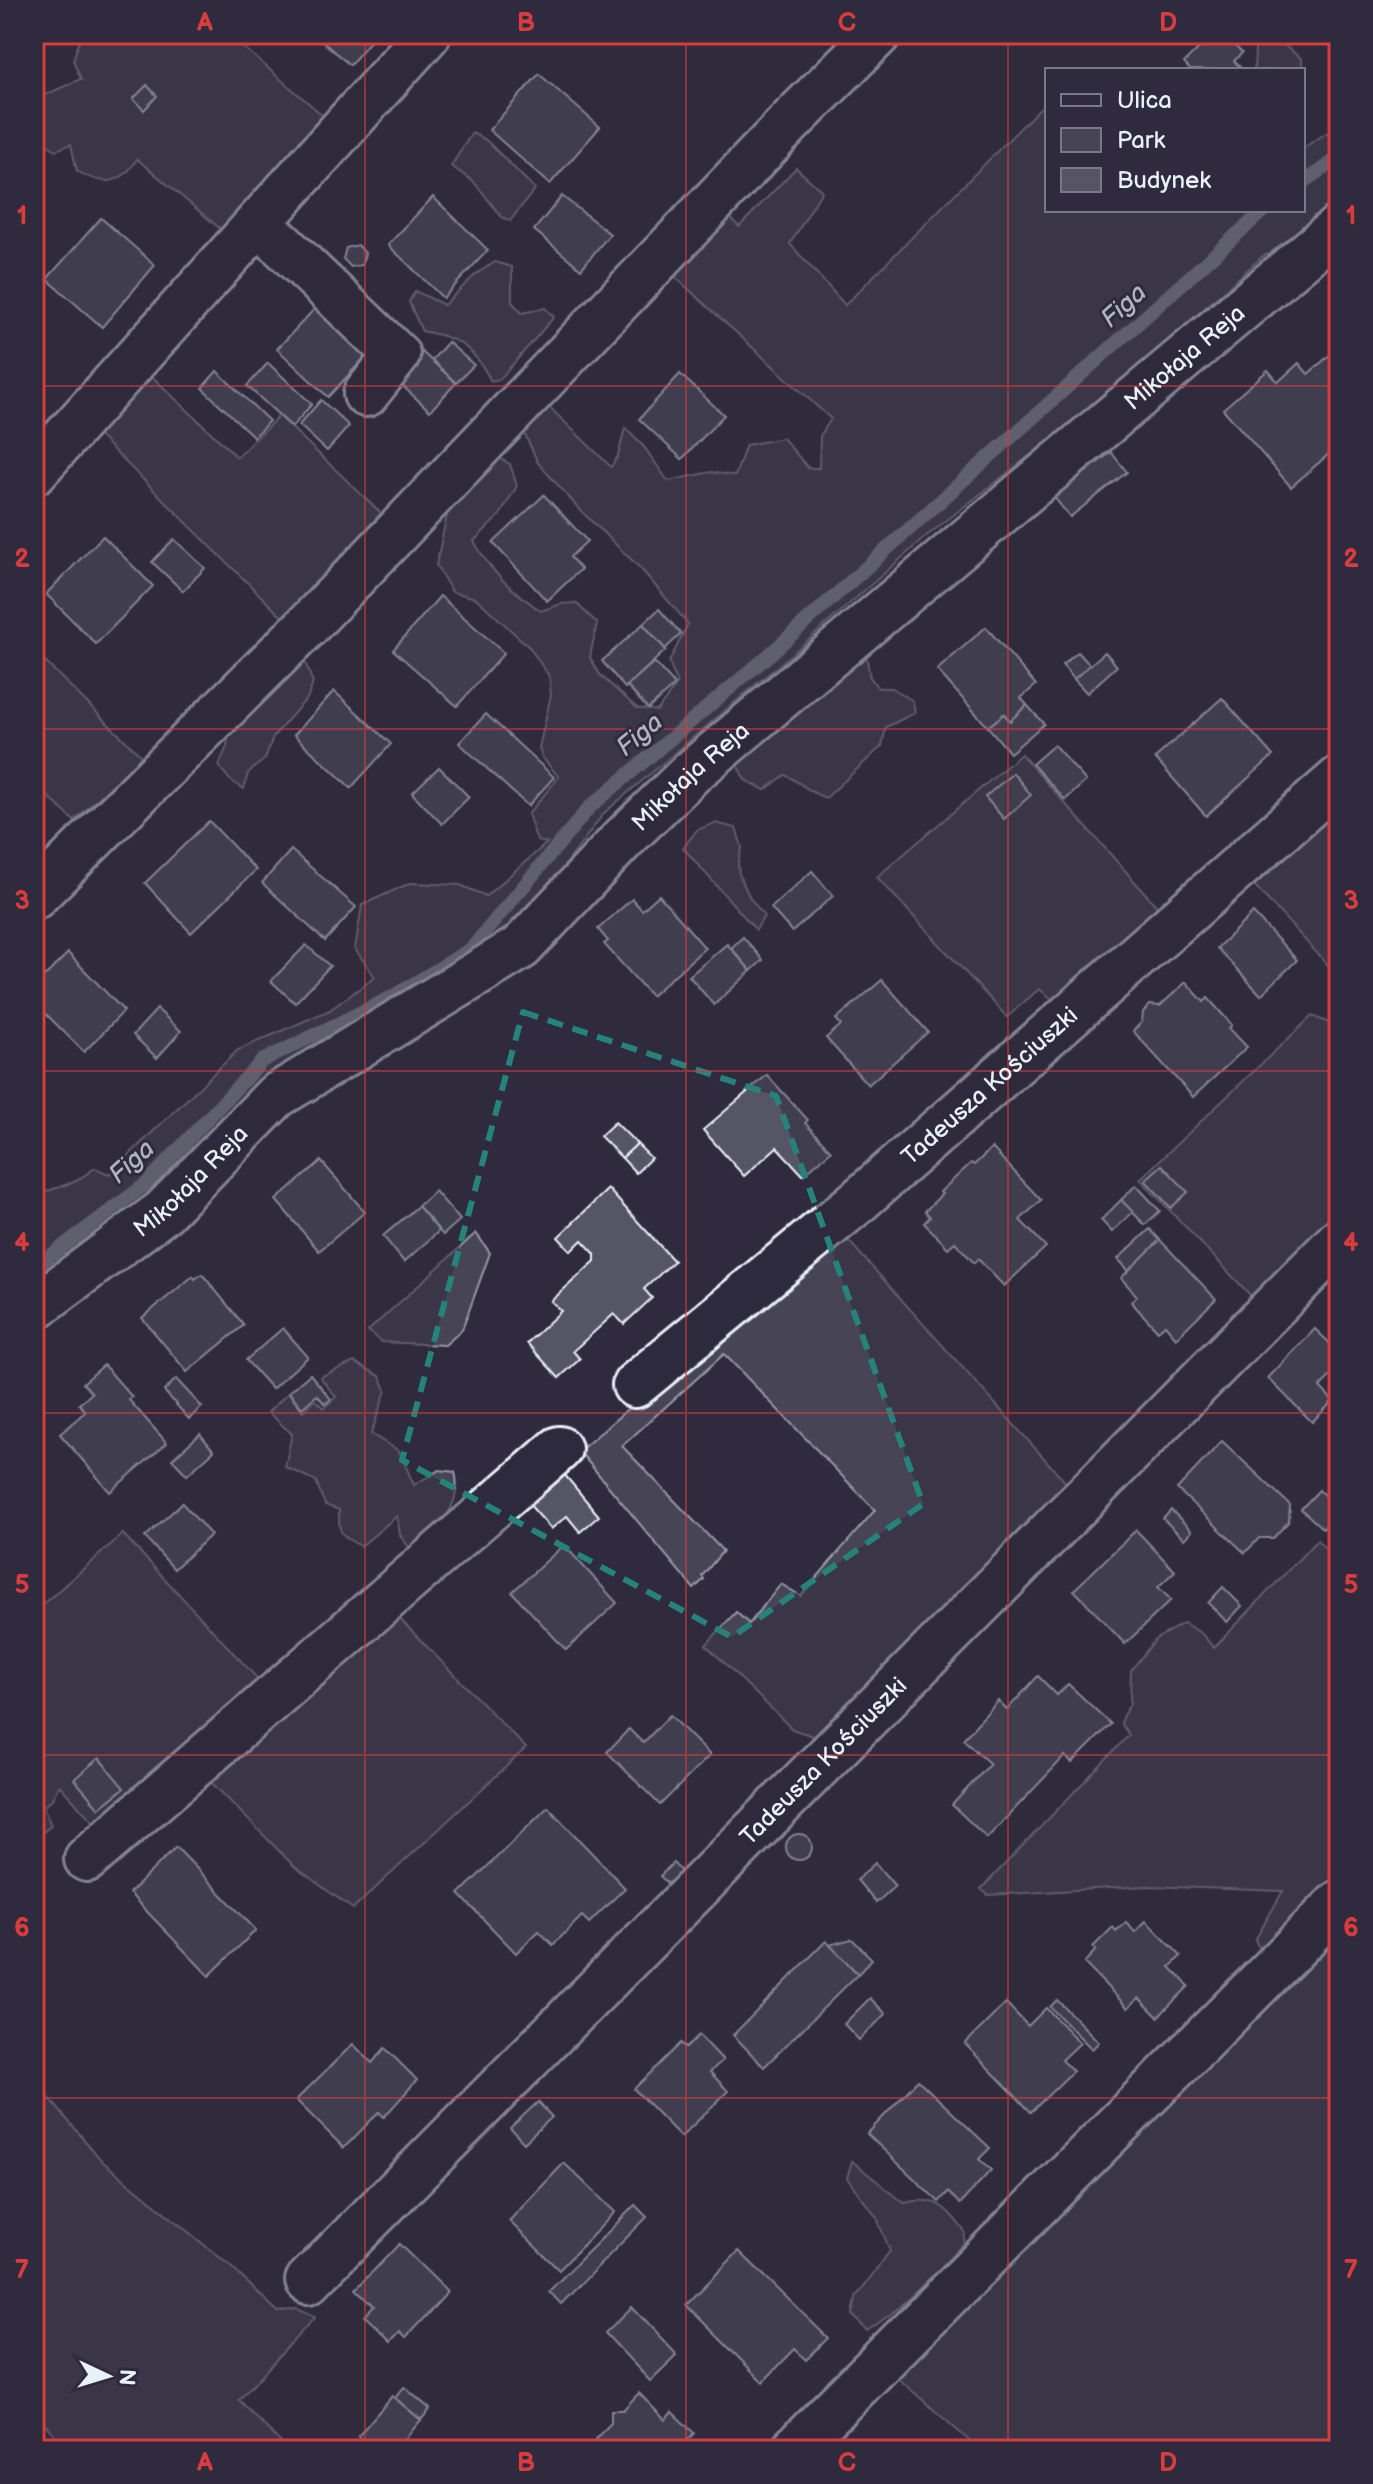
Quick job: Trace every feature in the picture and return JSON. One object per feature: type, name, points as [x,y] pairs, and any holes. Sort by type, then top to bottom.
[{"type":"street","points":[[34,472],[428,34]]},
{"type":"street","points":[[34,897],[305,628],[878,34]]},
{"type":"street","name":"Mikołaja Reja","points":[[34,1308],[163,1212],[276,1096],[521,947],[623,839],[691,773],[1339,227]]},
{"type":"street","points":[[277,240],[397,355],[366,394]]},
{"type":"street","name":"Tadeusza Kościuszki","points":[[635,1385],[856,1203],[1339,779]]},
{"type":"street","name":"Tadeusza Kościuszki","points":[[308,2281],[1339,1241]]},
{"type":"street","points":[[87,1859],[559,1449]]},
{"type":"street","points":[[793,2450],[1339,1903]]},
{"type":"highlighted area","points":[[523,1012],[776,1096],[923,1504],[732,1637],[402,1460]]},
{"type":"green space","points":[[82,34],[228,34],[326,118],[223,231],[137,159],[118,179],[103,181],[77,171],[71,144],[56,150],[39,139],[37,120],[45,95],[81,79],[73,60]]},
{"type":"green space","points":[[1256,34],[1279,34],[1284,45],[1302,59],[1302,68],[1254,68]]},
{"type":"green space","points":[[1045,103],[1045,212],[1305,212],[1305,147],[1339,125],[1339,203],[1277,253],[1264,255],[1110,393],[929,534],[604,813],[521,925],[272,1084],[200,1142],[141,1209],[34,1287],[34,1196],[76,1181],[95,1168],[109,1174],[238,1050],[330,1010],[375,977],[355,949],[362,905],[410,883],[460,885],[486,896],[547,843],[537,841],[528,814],[559,777],[542,757],[539,748],[551,695],[549,676],[529,647],[476,598],[452,592],[436,565],[449,506],[483,450],[510,464],[517,486],[500,515],[474,541],[481,553],[503,580],[541,611],[576,603],[597,623],[590,657],[600,675],[637,708],[657,711],[677,684],[669,662],[688,624],[641,569],[581,511],[538,463],[521,426],[541,399],[611,467],[618,456],[625,428],[644,447],[668,481],[711,472],[735,476],[746,445],[783,438],[808,468],[819,468],[820,436],[831,419],[663,266],[721,207],[739,227],[796,168],[822,191],[790,244],[845,305]]},
{"type":"green space","points":[[472,133],[486,140],[535,189],[510,221],[502,217],[474,182],[451,166]]},
{"type":"green space","points":[[495,262],[512,267],[512,302],[522,313],[545,308],[554,317],[500,379],[491,381],[478,360],[464,346],[446,337],[422,331],[409,302],[415,291],[444,305],[476,274]]},
{"type":"green space","points":[[145,370],[237,457],[279,416],[381,513],[284,619],[93,430]]},
{"type":"green space","points":[[854,648],[866,655],[870,677],[878,688],[892,688],[913,701],[915,713],[886,727],[882,746],[826,798],[785,775],[765,790],[745,780],[736,763]]},
{"type":"green space","points":[[34,651],[142,757],[74,821],[38,787],[34,790]]},
{"type":"green space","points":[[294,664],[306,664],[313,683],[308,697],[273,737],[265,759],[248,773],[244,789],[230,780],[219,766],[229,730]]},
{"type":"green space","points":[[1021,754],[1161,911],[1055,1001],[1039,989],[1007,1017],[877,877]]},
{"type":"green space","points":[[1339,787],[1339,977],[1241,871]]},
{"type":"green space","points":[[715,823],[736,828],[742,847],[739,874],[750,898],[764,916],[756,930],[683,848],[697,830]]},
{"type":"green space","points":[[1312,1016],[1339,1027],[1339,1209],[1254,1299],[1140,1179]]},
{"type":"green space","points":[[837,1228],[1069,1486],[822,1739],[792,1729],[706,1645],[736,1612],[749,1624],[781,1584],[801,1596],[875,1510],[724,1354],[622,1446],[723,1551],[694,1589],[579,1451]]},
{"type":"green space","points":[[476,1233],[490,1253],[462,1330],[445,1345],[381,1342],[368,1331]]},
{"type":"green space","points":[[354,1362],[380,1376],[386,1390],[371,1434],[399,1451],[414,1485],[439,1470],[455,1472],[457,1484],[452,1507],[439,1527],[414,1554],[400,1535],[397,1516],[361,1546],[348,1539],[340,1529],[339,1510],[325,1505],[316,1481],[285,1467],[292,1434],[268,1412],[288,1393],[303,1411],[315,1400],[324,1408],[336,1397],[320,1377]]},
{"type":"green space","points":[[123,1534],[270,1692],[101,1830],[59,1785],[52,1799],[43,1807],[51,1825],[34,1841],[34,1612]]},
{"type":"green space","points":[[1317,1540],[1339,1563],[1339,1893],[1263,1954],[1255,1940],[1283,1891],[1147,1886],[988,1895],[981,1889],[1129,1735],[1121,1724],[1130,1704],[1131,1670],[1156,1639],[1184,1623],[1202,1634],[1214,1648]]},
{"type":"green space","points":[[392,1611],[526,1748],[353,1909],[295,1867],[204,1775]]},
{"type":"green space","points":[[1339,1922],[1339,2450],[980,2450],[894,2375]]},
{"type":"green space","points":[[34,2080],[102,2161],[230,2266],[278,2312],[296,2309],[315,2317],[239,2400],[288,2450],[68,2450],[34,2412]]},
{"type":"green space","points":[[852,2161],[904,2203],[924,2201],[939,2205],[965,2232],[964,2243],[930,2278],[867,2331],[853,2315],[856,2297],[890,2251],[877,2218],[847,2178]]},
{"type":"building","points":[[313,34],[376,34],[350,65]]},
{"type":"building","points":[[1213,34],[1223,34],[1242,53],[1234,61],[1241,68],[1188,68],[1184,63]]},
{"type":"building","points":[[539,74],[600,127],[550,184],[489,130]]},
{"type":"building","points":[[147,85],[157,96],[144,110],[133,99]]},
{"type":"building","points":[[562,196],[610,234],[581,269],[534,230]]},
{"type":"building","points":[[433,197],[488,250],[443,298],[388,245]]},
{"type":"building","points":[[101,218],[155,265],[102,327],[47,279]]},
{"type":"building","points":[[358,245],[365,253],[362,265],[351,267],[343,259],[346,248]]},
{"type":"building","points":[[319,304],[370,352],[328,397],[277,349]]},
{"type":"building","points":[[448,342],[474,365],[456,383],[432,360]]},
{"type":"building","points":[[1339,347],[1339,445],[1291,487],[1223,409],[1268,370],[1278,382],[1299,363],[1308,374]]},
{"type":"building","points":[[422,352],[456,383],[430,411],[396,380]]},
{"type":"building","points":[[268,363],[312,404],[292,427],[247,386]]},
{"type":"building","points":[[217,371],[269,421],[254,437],[202,388]]},
{"type":"building","points":[[680,374],[724,415],[682,459],[639,419]]},
{"type":"building","points":[[321,400],[349,426],[327,451],[299,425]]},
{"type":"building","points":[[1111,452],[1127,472],[1070,517],[1054,497]]},
{"type":"building","points":[[544,495],[587,541],[570,557],[581,569],[547,601],[493,543]]},
{"type":"building","points":[[103,536],[153,586],[96,644],[46,594]]},
{"type":"building","points":[[174,539],[205,568],[183,591],[152,562]]},
{"type":"building","points":[[440,596],[504,653],[457,706],[393,650]]},
{"type":"building","points":[[659,609],[681,634],[665,649],[643,624]]},
{"type":"building","points":[[643,624],[666,650],[625,688],[602,661]]},
{"type":"building","points":[[986,627],[1036,685],[1021,698],[1027,705],[1010,721],[1004,714],[988,727],[937,670]]},
{"type":"building","points":[[1078,652],[1090,665],[1074,679],[1062,665]]},
{"type":"building","points":[[1105,652],[1117,666],[1087,693],[1074,679]]},
{"type":"building","points":[[654,662],[675,685],[648,709],[627,686]]},
{"type":"building","points":[[334,691],[391,744],[351,788],[294,735]]},
{"type":"building","points":[[1222,698],[1273,756],[1206,816],[1155,758]]},
{"type":"building","points":[[1027,705],[1044,724],[1010,753],[988,727],[1004,714],[1010,721]]},
{"type":"building","points":[[486,714],[554,777],[528,806],[459,743]]},
{"type":"building","points":[[1054,745],[1086,781],[1065,800],[1032,764]]},
{"type":"building","points":[[439,767],[469,797],[442,824],[412,793]]},
{"type":"building","points":[[1013,773],[1031,795],[1004,819],[985,797]]},
{"type":"building","points":[[209,821],[256,870],[191,933],[145,883]]},
{"type":"building","points":[[291,850],[356,907],[325,941],[262,883]]},
{"type":"building","points":[[812,871],[833,896],[792,932],[771,908]]},
{"type":"building","points":[[659,895],[705,948],[651,996],[604,944],[608,941],[598,929],[632,899],[642,910]]},
{"type":"building","points":[[1253,913],[1297,960],[1261,995],[1217,948]]},
{"type":"building","points":[[743,937],[763,960],[751,971],[731,948]]},
{"type":"building","points":[[727,944],[751,971],[714,1005],[689,976]]},
{"type":"building","points":[[306,945],[330,966],[295,1003],[271,981]]},
{"type":"building","points":[[68,953],[124,1011],[84,1052],[34,1002],[34,987]]},
{"type":"building","points":[[882,980],[928,1032],[868,1085],[826,1038],[841,1025],[836,1019]]},
{"type":"building","points":[[1186,982],[1204,1002],[1208,998],[1247,1047],[1193,1097],[1133,1031],[1142,1022],[1143,1012],[1150,1005],[1160,1006]]},
{"type":"building","points":[[157,1009],[181,1031],[157,1058],[133,1035]]},
{"type":"building","points":[[767,1075],[831,1151],[803,1175],[777,1147],[744,1176],[703,1130]]},
{"type":"building","points":[[615,1122],[637,1144],[622,1158],[600,1136]]},
{"type":"building","points":[[637,1144],[651,1158],[636,1173],[622,1158]]},
{"type":"building","points":[[992,1148],[1041,1200],[1020,1220],[1046,1247],[1004,1286],[978,1259],[974,1263],[955,1242],[948,1248],[924,1223],[930,1217],[925,1211],[942,1194],[940,1192]]},
{"type":"building","points":[[321,1161],[365,1212],[319,1251],[276,1200]]},
{"type":"building","points":[[1162,1165],[1188,1192],[1171,1208],[1145,1180]]},
{"type":"building","points":[[1136,1185],[1160,1211],[1145,1225],[1121,1200]]},
{"type":"building","points":[[608,1189],[674,1261],[644,1289],[652,1298],[624,1324],[614,1314],[573,1351],[580,1359],[559,1378],[527,1343],[561,1311],[551,1301],[595,1261],[595,1254],[582,1240],[571,1251],[558,1237]]},
{"type":"building","points":[[435,1191],[460,1220],[443,1235],[418,1206]]},
{"type":"building","points":[[1121,1200],[1133,1212],[1112,1232],[1101,1220]]},
{"type":"building","points":[[418,1206],[439,1231],[404,1262],[383,1236]]},
{"type":"building","points":[[1150,1229],[1160,1240],[1129,1271],[1118,1259]]},
{"type":"building","points":[[1160,1240],[1216,1299],[1176,1338],[1165,1325],[1158,1331],[1131,1302],[1137,1296],[1121,1278]]},
{"type":"building","points":[[202,1274],[244,1325],[187,1372],[142,1318],[193,1276],[195,1279]]},
{"type":"building","points":[[283,1328],[308,1357],[272,1389],[246,1360]]},
{"type":"building","points":[[1315,1329],[1339,1352],[1339,1367],[1320,1387],[1333,1401],[1312,1422],[1268,1378]]},
{"type":"building","points":[[104,1365],[132,1397],[129,1400],[167,1443],[110,1492],[60,1434],[86,1411],[79,1404],[92,1393],[83,1383]]},
{"type":"building","points":[[310,1374],[331,1399],[325,1404],[317,1395],[302,1408],[289,1392]]},
{"type":"building","points":[[176,1379],[202,1407],[189,1419],[164,1391]]},
{"type":"building","points":[[200,1434],[214,1451],[187,1475],[172,1459]]},
{"type":"building","points":[[1222,1441],[1290,1505],[1289,1521],[1273,1538],[1259,1538],[1245,1553],[1177,1489]]},
{"type":"building","points":[[564,1474],[599,1516],[580,1532],[567,1516],[551,1529],[529,1504]]},
{"type":"building","points":[[1319,1490],[1339,1510],[1323,1529],[1301,1509]]},
{"type":"building","points":[[182,1503],[211,1535],[174,1569],[145,1537]]},
{"type":"building","points":[[1171,1510],[1192,1531],[1184,1539],[1163,1519]]},
{"type":"building","points":[[1136,1530],[1175,1571],[1158,1587],[1171,1600],[1125,1644],[1074,1590]]},
{"type":"building","points":[[564,1545],[617,1603],[566,1650],[512,1592]]},
{"type":"building","points":[[1223,1587],[1242,1606],[1227,1622],[1208,1603]]},
{"type":"building","points":[[1038,1676],[1057,1695],[1068,1684],[1111,1724],[1072,1763],[1065,1756],[987,1838],[952,1805],[990,1764],[963,1739],[998,1701],[1007,1710]]},
{"type":"building","points":[[670,1715],[710,1755],[660,1805],[607,1752],[629,1729],[643,1743]]},
{"type":"building","points":[[99,1758],[124,1788],[99,1808],[74,1779]]},
{"type":"building","points":[[548,1807],[625,1888],[589,1923],[582,1916],[553,1945],[539,1931],[516,1953],[459,1894]]},
{"type":"building","points":[[799,1834],[808,1838],[812,1847],[808,1856],[799,1860],[790,1856],[786,1847],[790,1838]]},
{"type":"building","points":[[176,1847],[256,1930],[209,1976],[129,1893]]},
{"type":"building","points":[[673,1863],[681,1871],[669,1885],[660,1876]]},
{"type":"building","points":[[875,1863],[895,1886],[876,1903],[857,1880]]},
{"type":"building","points":[[1146,1921],[1181,1956],[1170,1967],[1189,1986],[1158,2017],[1139,1998],[1128,2008],[1084,1963],[1096,1950],[1093,1947],[1113,1927],[1116,1931],[1126,1922],[1135,1932]]},
{"type":"building","points":[[852,1939],[872,1959],[858,1974],[829,1945]]},
{"type":"building","points":[[826,1941],[858,1974],[764,2067],[733,2035]]},
{"type":"building","points":[[870,1998],[886,2014],[859,2040],[844,2024]]},
{"type":"building","points":[[1057,2000],[1099,2042],[1092,2049],[1050,2007]]},
{"type":"building","points":[[1006,2003],[1028,2026],[1046,2008],[1080,2043],[1062,2060],[1073,2071],[1031,2112],[965,2044]]},
{"type":"building","points":[[699,2035],[723,2060],[710,2072],[728,2091],[681,2137],[634,2089],[681,2043],[686,2048]]},
{"type":"building","points":[[353,2044],[372,2063],[385,2048],[417,2080],[384,2117],[379,2112],[344,2148],[296,2100]]},
{"type":"building","points":[[918,2080],[990,2148],[979,2159],[991,2170],[960,2204],[948,2192],[939,2202],[867,2134]]},
{"type":"building","points":[[538,2102],[552,2117],[524,2143],[510,2128]]},
{"type":"building","points":[[564,2163],[615,2212],[559,2270],[509,2221]]},
{"type":"building","points":[[635,2205],[647,2217],[561,2304],[549,2291]]},
{"type":"building","points":[[399,2244],[448,2292],[406,2337],[400,2331],[391,2341],[365,2316],[374,2306],[356,2289]]},
{"type":"building","points":[[739,2251],[828,2338],[806,2360],[795,2349],[763,2382],[686,2305]]},
{"type":"building","points":[[632,2307],[677,2355],[650,2381],[605,2333]]},
{"type":"building","points":[[404,2387],[430,2409],[421,2420],[395,2398]]},
{"type":"building","points":[[639,2393],[665,2420],[672,2412],[694,2433],[687,2441],[696,2450],[605,2450],[595,2439],[611,2423],[611,2410],[623,2410]]},
{"type":"building","points":[[392,2396],[421,2420],[396,2450],[375,2450],[358,2436]]},
{"type":"waterway","name":"Figa","points":[[1305,181],[1339,158]]},
{"type":"waterway","name":"Figa","points":[[34,1268],[146,1184],[262,1061],[392,997],[471,949],[589,808],[769,655],[1262,212]]}]
